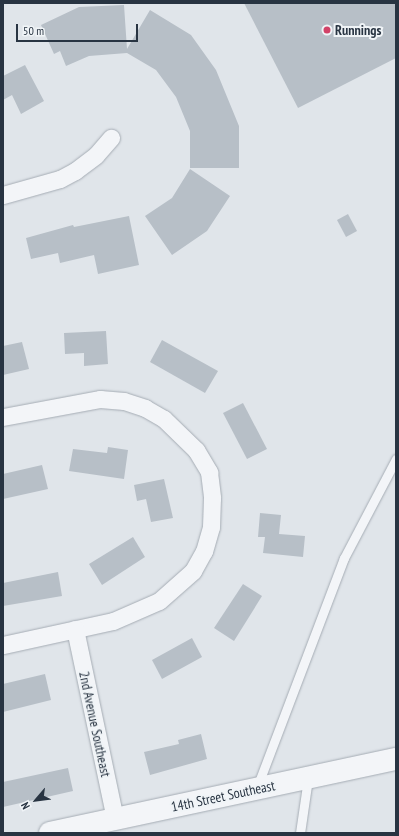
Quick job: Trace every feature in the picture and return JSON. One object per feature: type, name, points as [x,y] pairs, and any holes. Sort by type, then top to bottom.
[{"type":"street","points":[[3,195],[60,179],[76,171],[96,155],[111,138]]},
{"type":"street","points":[[3,417],[100,399],[124,401],[145,408],[164,419],[196,450],[209,472],[212,498],[211,527],[204,551],[193,572],[159,601],[140,611],[112,621],[3,645]]},
{"type":"street","name":"2nd Avenue Southeast","points":[[76,629],[115,819]]},
{"type":"street","name":"14th Street Southeast","points":[[50,833],[396,759]]},
{"type":"lane","points":[[256,789],[344,558],[396,459]]},
{"type":"lane","points":[[300,833],[308,778]]},
{"type":"building","name":"Runnings","points":[[244,3],[396,3],[396,58],[298,108]]},
{"type":"building","points":[[124,5],[127,49],[150,10],[191,35],[216,70],[239,126],[239,168],[190,168],[190,131],[176,97],[156,70],[127,53],[89,56],[66,66],[60,51],[54,54],[41,25],[79,7]]},
{"type":"building","points":[[25,65],[44,101],[21,114],[12,95],[3,100],[3,76]]},
{"type":"building","points":[[190,169],[230,196],[207,231],[172,255],[145,216],[172,198]]},
{"type":"building","points":[[348,214],[357,231],[346,237],[337,220]]},
{"type":"building","points":[[129,216],[139,265],[98,274],[94,255],[60,263],[58,253],[31,259],[26,238],[73,225],[74,227]]},
{"type":"building","points":[[106,331],[108,364],[84,366],[84,353],[65,354],[64,333]]},
{"type":"building","points":[[162,340],[218,371],[205,393],[150,362]]},
{"type":"building","points":[[22,342],[29,369],[3,375],[3,346]]},
{"type":"building","points":[[243,403],[267,449],[247,459],[223,413]]},
{"type":"building","points":[[108,447],[128,450],[124,479],[69,471],[73,449],[107,453]]},
{"type":"building","points":[[42,465],[48,489],[3,499],[3,474]]},
{"type":"building","points":[[164,479],[173,518],[151,522],[146,499],[137,501],[134,485]]},
{"type":"building","points":[[260,513],[281,515],[279,534],[305,536],[303,557],[263,553],[265,537],[258,537]]},
{"type":"building","points":[[133,537],[145,557],[102,585],[89,564]]},
{"type":"building","points":[[58,572],[62,596],[3,606],[3,583]]},
{"type":"building","points":[[243,584],[262,596],[234,641],[214,628]]},
{"type":"building","points":[[192,638],[202,657],[162,679],[152,660]]},
{"type":"building","points":[[45,674],[51,700],[3,712],[3,684]]},
{"type":"building","points":[[201,734],[207,759],[150,775],[144,752],[179,744],[178,740]]},
{"type":"building","points":[[68,768],[73,791],[3,807],[3,782]]},
{"type":"place","name":"Runnings","points":[[327,30]]}]
